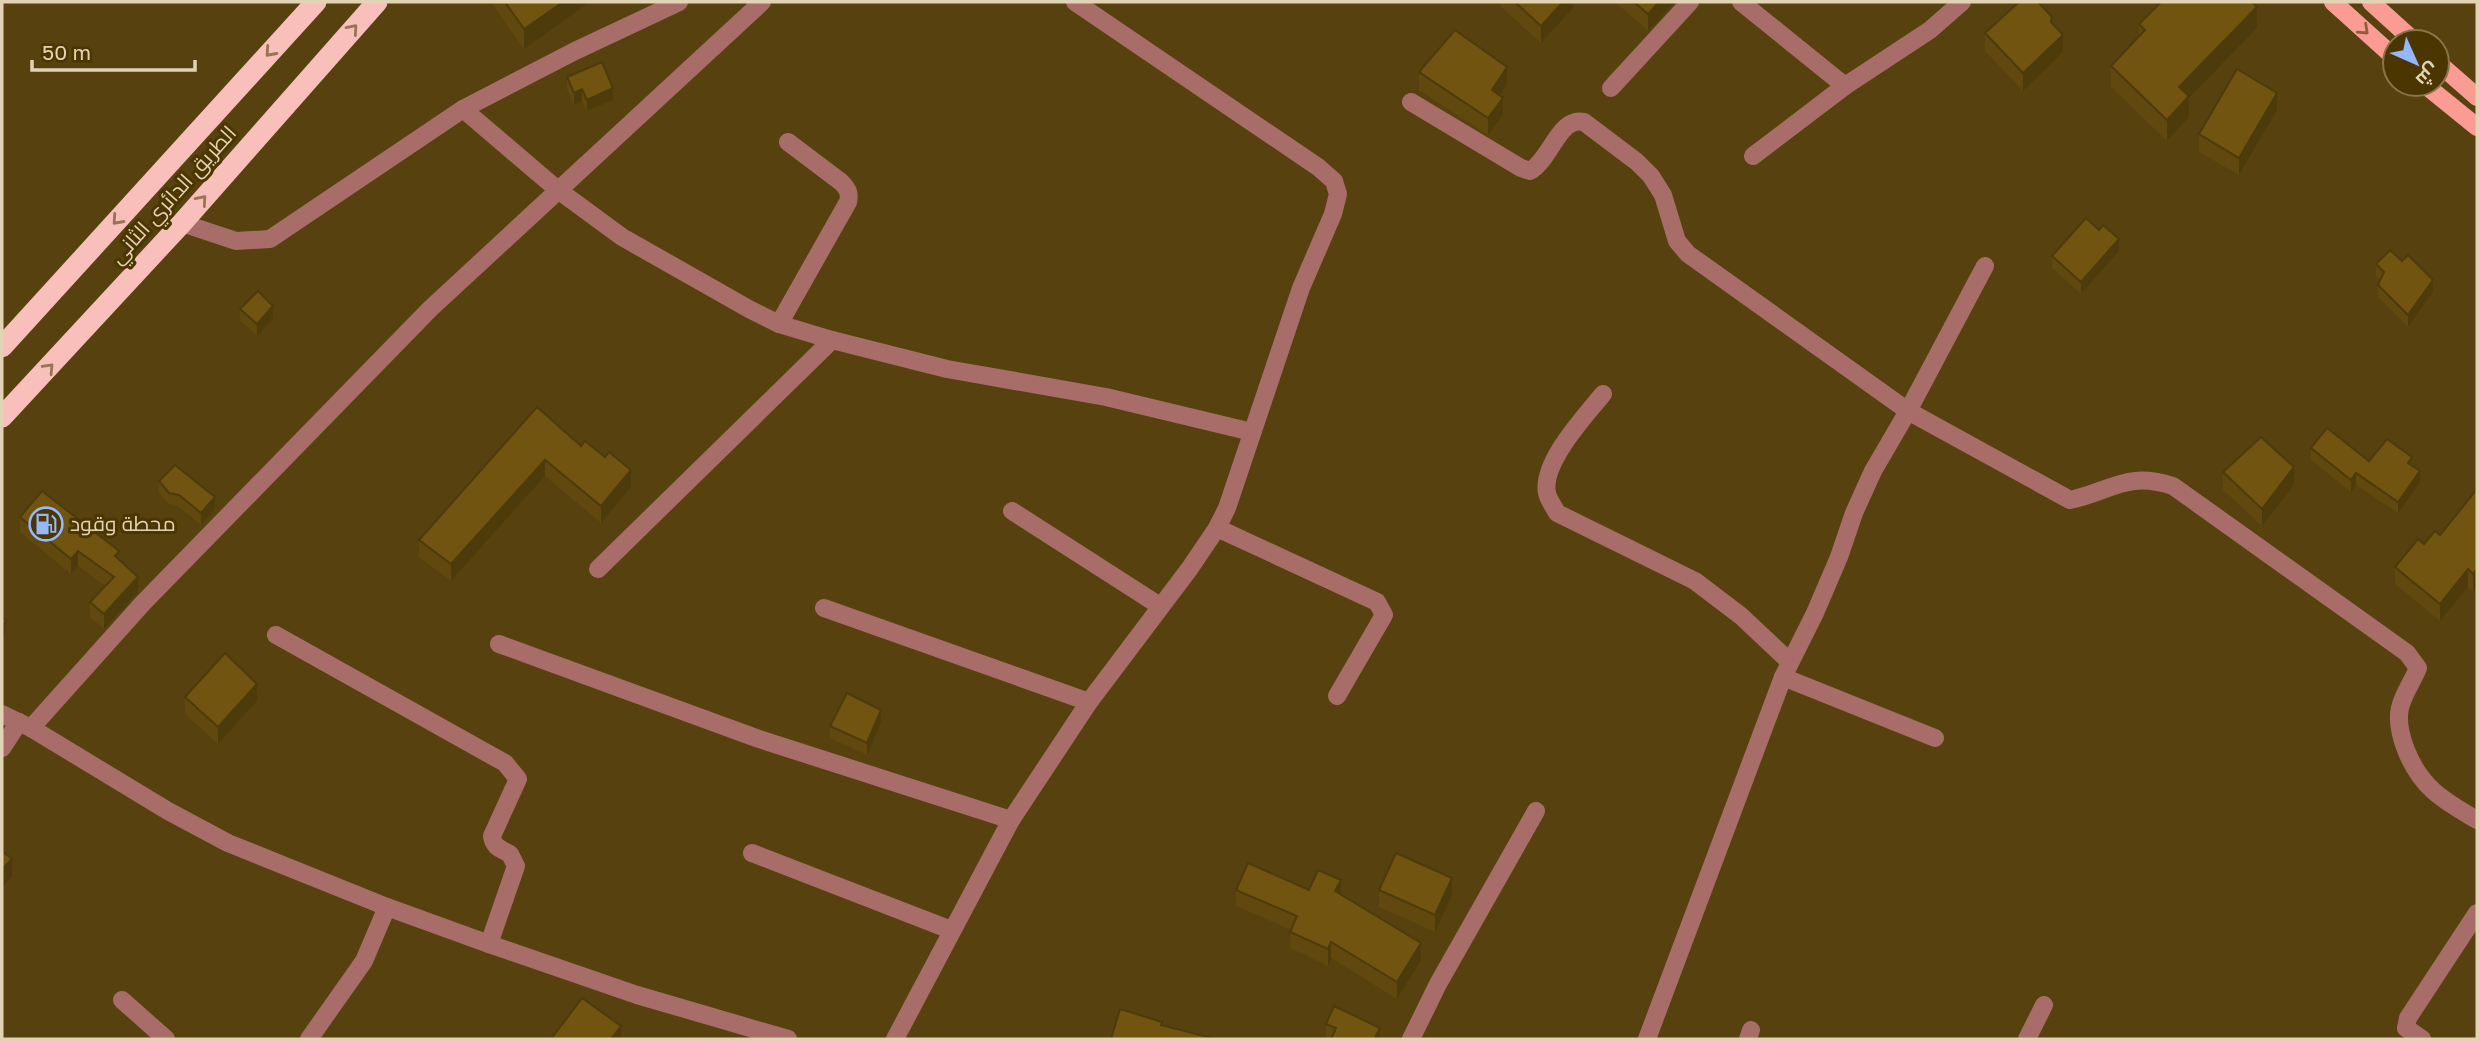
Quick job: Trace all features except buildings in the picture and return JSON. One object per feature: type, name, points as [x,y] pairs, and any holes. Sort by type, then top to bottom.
[{"type":"highway","name":"الطريق الدائري الثاني","points":[[2,347],[316,2]]},
{"type":"highway","name":"الطريق الدائري الثاني","points":[[2,417],[182,223],[377,2]]},
{"type":"main road","points":[[2333,2],[2381,45]]},
{"type":"main road","points":[[2381,4],[2402,28]]},
{"type":"main road","points":[[2451,74],[2477,97]]},
{"type":"main road","points":[[2441,98],[2477,127]]},
{"type":"street","points":[[182,223],[236,241],[270,239],[463,109],[575,51],[679,2]]},
{"type":"street","points":[[2,748],[430,309],[762,2]]},
{"type":"street","points":[[895,1039],[1011,820],[1089,702],[1217,528],[1240,473],[1301,288],[1334,214],[1338,194],[1334,181],[1318,167],[1075,2]]},
{"type":"street","points":[[1611,88],[1689,2]]},
{"type":"street","points":[[1741,2],[1845,86]]},
{"type":"street","points":[[1753,156],[1845,86],[1930,30],[1962,2]]},
{"type":"street","points":[[1411,102],[1521,168],[1530,170],[1544,160],[1569,123],[1576,120],[1584,122],[1637,162],[1651,176],[1663,195],[1677,242],[1688,254],[1908,411],[2070,500],[2087,497],[2123,482],[2153,480],[2173,486],[2407,653],[2418,668],[2400,708],[2400,736],[2415,772],[2451,805],[2477,820]]},
{"type":"street","points":[[463,109],[558,190],[622,237],[779,324],[947,369],[1106,397],[1252,432]]},
{"type":"street","points":[[779,324],[848,202],[849,195],[841,182],[788,142]]},
{"type":"street","points":[[1647,1039],[1786,670],[1815,613],[1854,513],[1868,481],[1985,266]]},
{"type":"street","points":[[598,569],[832,340]]},
{"type":"street","points":[[1603,394],[1573,430],[1548,472],[1547,494],[1557,513],[1695,581],[1741,616],[1786,670],[1935,738]]},
{"type":"street","points":[[1012,511],[1160,606]]},
{"type":"street","points":[[1217,528],[1377,602],[1384,615],[1337,696]]},
{"type":"street","points":[[824,608],[1089,702]]},
{"type":"street","points":[[276,635],[505,763],[514,772],[517,779],[492,836],[493,843],[510,853],[516,866],[489,944]]},
{"type":"street","points":[[499,644],[759,739],[1011,820]]},
{"type":"street","points":[[2,714],[228,843],[387,907],[746,1034],[788,1039]]},
{"type":"street","points":[[1411,1039],[1438,984],[1536,811]]},
{"type":"street","points":[[752,853],[951,930]]},
{"type":"street","points":[[309,1039],[364,961],[387,907]]},
{"type":"street","points":[[2422,1039],[2406,1028],[2408,1018],[2477,914]]},
{"type":"street","points":[[122,1000],[166,1039]]},
{"type":"street","points":[[2027,1039],[2044,1005]]},
{"type":"place","name":"محطة وقود","points":[[46,524]]}]
